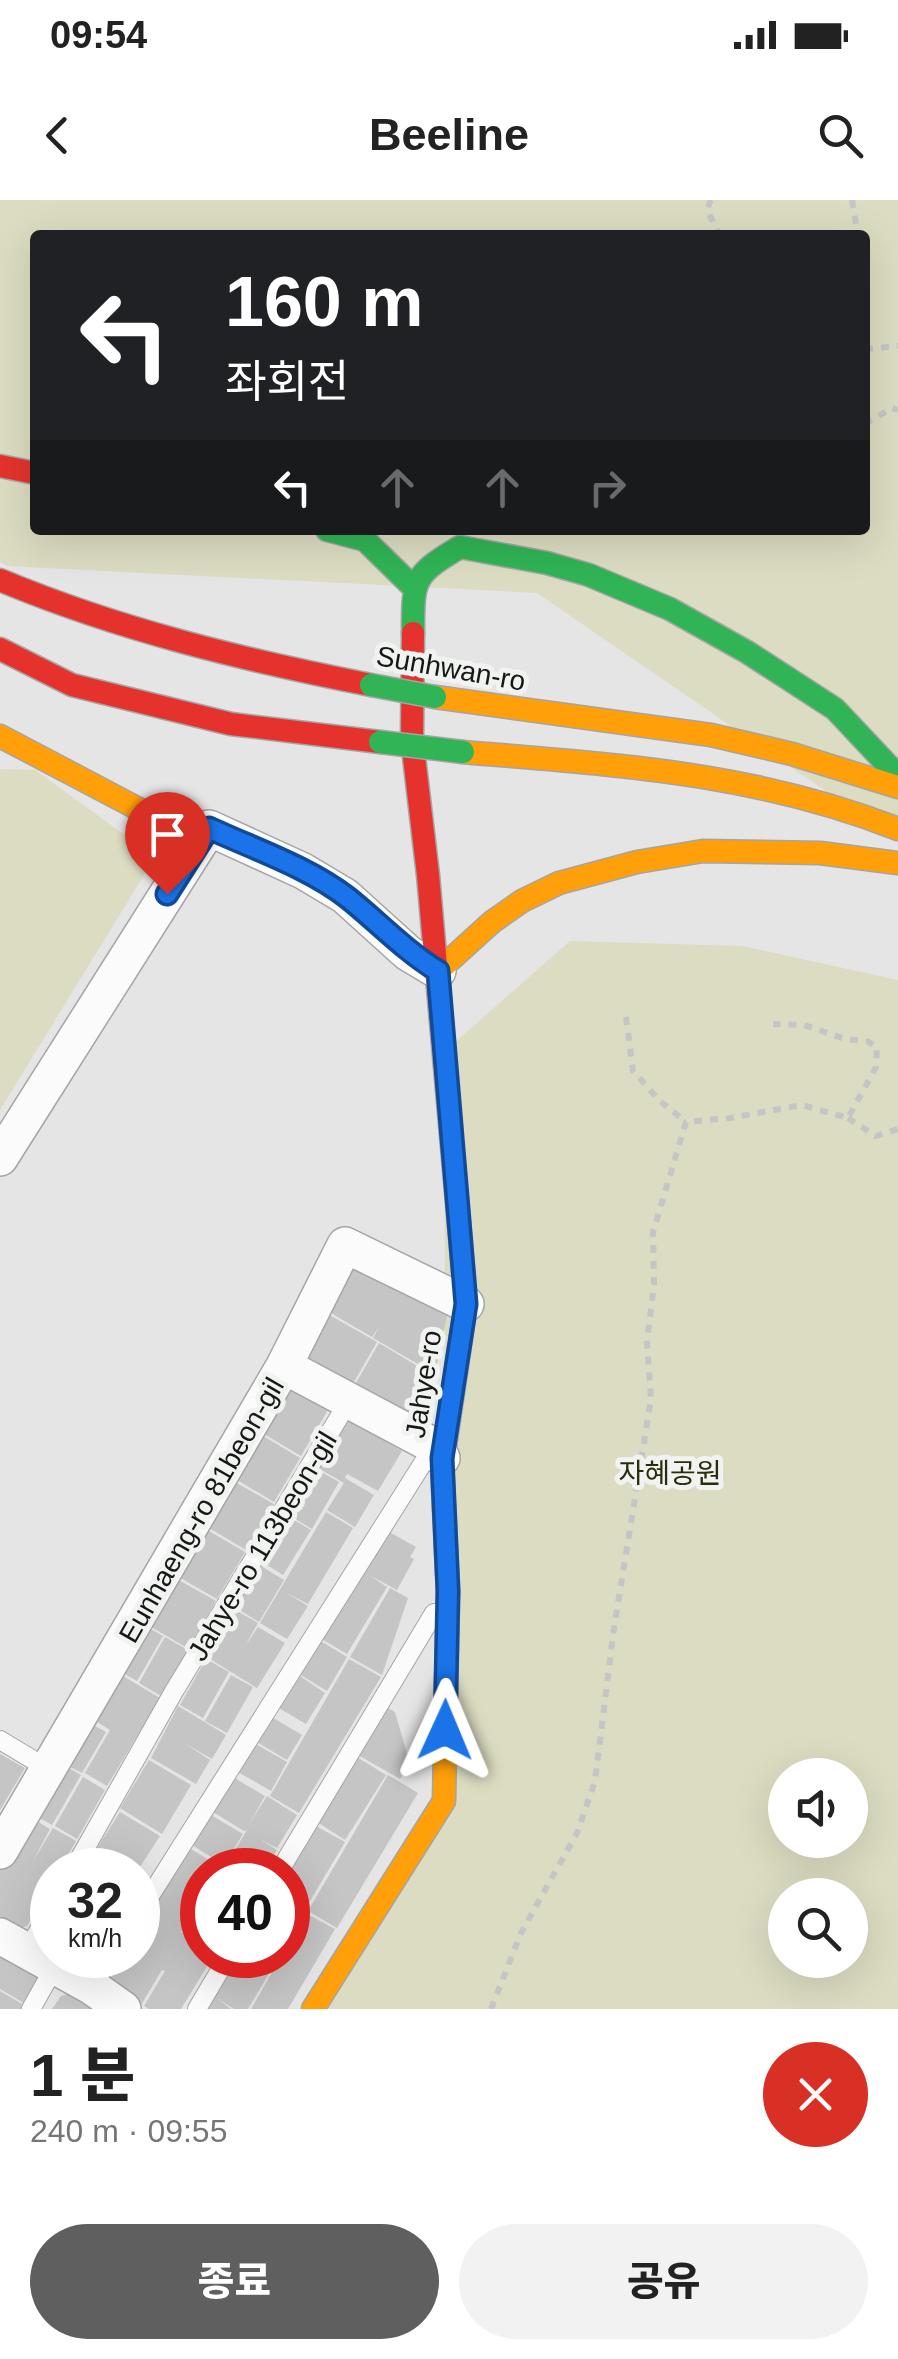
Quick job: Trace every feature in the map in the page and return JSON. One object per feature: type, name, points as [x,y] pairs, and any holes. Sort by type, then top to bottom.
[{"type":"main road","points":[[0,466],[30,472]]},
{"type":"main road","points":[[346,535],[365,540],[412,587],[428,566],[460,547],[562,567],[672,607],[737,643],[837,710],[898,776]]},
{"type":"main road","name":"Sunhwan-ro","points":[[0,580],[41,598],[234,657],[434,697],[686,730],[828,763],[898,787]]},
{"type":"main road","name":"Jahye-ro","points":[[314,2009],[444,1800],[448,1591],[438,1452],[466,1304],[438,971],[412,740],[412,587]]},
{"type":"main road","points":[[0,649],[72,685],[214,720],[463,752],[708,775],[779,787],[854,810],[898,830]]},
{"type":"main road","points":[[0,736],[150,815],[209,828]]},
{"type":"main road","points":[[438,971],[492,922],[522,901],[559,883],[638,862],[703,851],[820,853],[898,862]]},
{"type":"street","points":[[0,1158],[209,828],[303,871],[345,896],[408,953],[438,971]]},
{"type":"street","name":"Eunhaeng-ro 81beon-gil","points":[[2,1844],[50,1770],[284,1366],[345,1246],[466,1304]]},
{"type":"street","name":"Jahye-ro 113beon-gil","points":[[284,1366],[350,1399],[438,1452]]},
{"type":"street","points":[[27,1952],[123,2009]]},
{"type":"lane","name":"Jahye-ro 113beon-gil","points":[[86,1848],[350,1399]]},
{"type":"lane","points":[[160,1880],[255,1728],[438,1452]]},
{"type":"lane","points":[[293,1848],[448,1591]]},
{"type":"lane","points":[[0,1740],[50,1770]]},
{"type":"lane","points":[[27,1952],[30,2009]]},
{"type":"lane","points":[[92,1988],[98,1978]]},
{"type":"lane","points":[[197,2009],[216,1978]]},
{"type":"path","points":[[711,200],[708,209],[717,230]]},
{"type":"path","points":[[852,200],[857,230]]},
{"type":"path","points":[[870,349],[898,346]]},
{"type":"path","points":[[870,421],[892,408],[898,410]]},
{"type":"path","points":[[626,1017],[632,1071],[686,1122],[802,1105],[848,1118],[876,1136],[898,1129]]},
{"type":"path","points":[[773,1024],[804,1025],[845,1039],[868,1041],[877,1047],[876,1067],[848,1118]]},
{"type":"path","points":[[491,2009],[522,1933],[577,1833],[595,1782],[614,1628],[651,1400],[648,1342],[654,1285],[653,1232],[686,1122]]},
{"type":"green space","points":[[0,200],[898,200],[898,826],[871,822],[537,593],[8,566],[0,562]]},
{"type":"green space","points":[[0,769],[35,770],[155,857],[0,1110]]},
{"type":"green space","name":"자혜공원","points":[[570,941],[742,946],[898,980],[898,2009],[313,2009],[444,1800],[445,1051]]},
{"type":"building","points":[[347,1257],[447,1315],[435,1374],[373,1338],[379,1327],[372,1337],[319,1306]]},
{"type":"building","points":[[317,1308],[377,1342],[351,1387],[291,1353]]},
{"type":"building","points":[[379,1343],[434,1376],[425,1390],[429,1393],[415,1424],[353,1388]]},
{"type":"building","points":[[282,1380],[329,1408],[301,1456],[254,1428]]},
{"type":"building","points":[[346,1418],[402,1451],[378,1491],[347,1474],[345,1478],[374,1495],[355,1527],[327,1510],[344,1483],[318,1468]]},
{"type":"building","points":[[253,1430],[300,1458],[274,1502],[227,1474]]},
{"type":"building","points":[[316,1469],[339,1482],[312,1529],[289,1515]]},
{"type":"building","points":[[226,1477],[274,1504],[246,1550],[199,1522]]},
{"type":"building","points":[[326,1512],[353,1528],[308,1604],[285,1592],[308,1606],[287,1639],[260,1623]]},
{"type":"building","points":[[289,1517],[311,1530],[283,1575],[262,1562]]},
{"type":"building","points":[[197,1524],[245,1552],[217,1599],[170,1572]]},
{"type":"building","points":[[384,1529],[416,1547],[410,1557],[414,1559],[397,1590],[369,1575],[387,1587],[347,1654],[320,1638]]},
{"type":"building","points":[[261,1566],[284,1580],[259,1622],[235,1607]]},
{"type":"building","points":[[168,1574],[216,1601],[189,1649],[141,1621]]},
{"type":"building","points":[[390,1588],[408,1598],[382,1675],[350,1657]]},
{"type":"building","points":[[235,1610],[258,1623],[245,1646],[258,1627],[285,1643],[257,1688],[207,1657]]},
{"type":"building","points":[[140,1623],[163,1636],[137,1681],[114,1668]]},
{"type":"building","points":[[165,1637],[188,1650],[161,1696],[139,1683]]},
{"type":"building","points":[[319,1640],[347,1657],[327,1691],[299,1674]]},
{"type":"building","points":[[206,1659],[229,1672],[203,1718],[180,1705]]},
{"type":"building","points":[[349,1659],[381,1677],[299,1813],[270,1796]]},
{"type":"building","points":[[113,1670],[160,1698],[107,1786],[85,1773],[110,1730],[86,1715]]},
{"type":"building","points":[[231,1675],[253,1687],[227,1733],[205,1721]]},
{"type":"building","points":[[300,1676],[325,1693],[306,1724],[277,1707]]},
{"type":"building","points":[[178,1706],[226,1735],[212,1759],[184,1743],[210,1760],[196,1784],[151,1758]]},
{"type":"building","points":[[386,1707],[395,1712],[410,1764],[400,1779],[358,1755]]},
{"type":"building","points":[[270,1716],[302,1735],[287,1760],[255,1741]]},
{"type":"building","points":[[83,1719],[106,1732],[82,1773],[59,1761]]},
{"type":"building","points":[[254,1743],[287,1762],[271,1791],[238,1772]]},
{"type":"building","points":[[0,1754],[25,1768],[0,1810]]},
{"type":"building","points":[[357,1757],[386,1775],[345,1840],[317,1822]]},
{"type":"building","points":[[149,1760],[191,1785],[162,1834],[120,1808]]},
{"type":"building","points":[[58,1762],[81,1775],[52,1825],[29,1812]]},
{"type":"building","points":[[388,1775],[418,1793],[337,1928],[310,1912]]},
{"type":"building","points":[[83,1777],[105,1790],[77,1839],[55,1826]]},
{"type":"building","points":[[233,1777],[265,1796],[248,1826],[267,1796],[297,1815],[277,1848],[260,1839],[274,1848],[236,1848],[247,1830],[213,1812]]},
{"type":"building","points":[[120,1812],[160,1836],[152,1848],[97,1848]]},
{"type":"building","points":[[27,1815],[50,1829],[40,1848],[30,1848],[27,1926],[13,1929],[0,1920],[0,1861]]},
{"type":"building","points":[[211,1815],[243,1834],[234,1848],[192,1845]]},
{"type":"building","points":[[314,1825],[345,1842],[310,1901],[310,1848],[301,1848]]},
{"type":"building","points":[[53,1828],[76,1841],[72,1848],[41,1848]]},
{"type":"building","points":[[180,1862],[180,1978],[200,1978],[181,2009],[144,2006],[165,1971],[160,1973],[160,1894]]},
{"type":"building","points":[[310,1916],[335,1929],[310,1972]]},
{"type":"building","points":[[0,1953],[30,1969],[30,1978],[40,1978],[42,1984],[29,2006],[0,1989]]},
{"type":"building","points":[[111,1978],[157,1978],[141,2005],[107,1984]]},
{"type":"building","points":[[224,1978],[266,1978],[248,2009],[234,2009],[218,1999],[231,2009],[205,2009]]},
{"type":"building","points":[[269,1978],[306,1978],[288,2009],[251,2009]]},
{"type":"building","points":[[0,1991],[31,2009],[0,2009]]},
{"type":"building","points":[[69,1994],[98,2009],[52,2009],[61,1996]]},
{"type":"traffic: fast","points":[[346,535],[365,540],[413,587]]},
{"type":"traffic: fast","points":[[413,633],[419,580],[424,572],[460,547],[589,575],[670,609],[747,652],[835,709],[898,776]]},
{"type":"traffic: fast","points":[[371,685],[435,697]]},
{"type":"traffic: fast","points":[[380,742],[463,752]]},
{"type":"traffic: slow","points":[[435,697],[711,735],[792,754],[898,787]]},
{"type":"traffic: slow","points":[[0,736],[150,815],[209,828]]},
{"type":"traffic: slow","points":[[463,752],[630,767],[737,783],[844,810],[898,829]]},
{"type":"traffic: slow","points":[[438,971],[492,922],[522,901],[559,883],[637,862],[703,851],[820,853],[898,863]]},
{"type":"traffic: slow","points":[[313,2009],[444,1801],[448,1591],[442,1466]]},
{"type":"traffic: jam","points":[[0,466],[30,472]]},
{"type":"traffic: jam","points":[[0,580],[91,614],[183,642],[371,685]]},
{"type":"traffic: jam","points":[[413,633],[412,740],[428,875],[466,1304],[442,1466]]},
{"type":"traffic: jam","points":[[0,649],[72,685],[231,724],[380,742]]},
{"type":"route","points":[[167,894],[209,828],[303,871],[345,896],[408,953],[438,971],[466,1304],[442,1458],[448,1591],[445,1730]]}]
